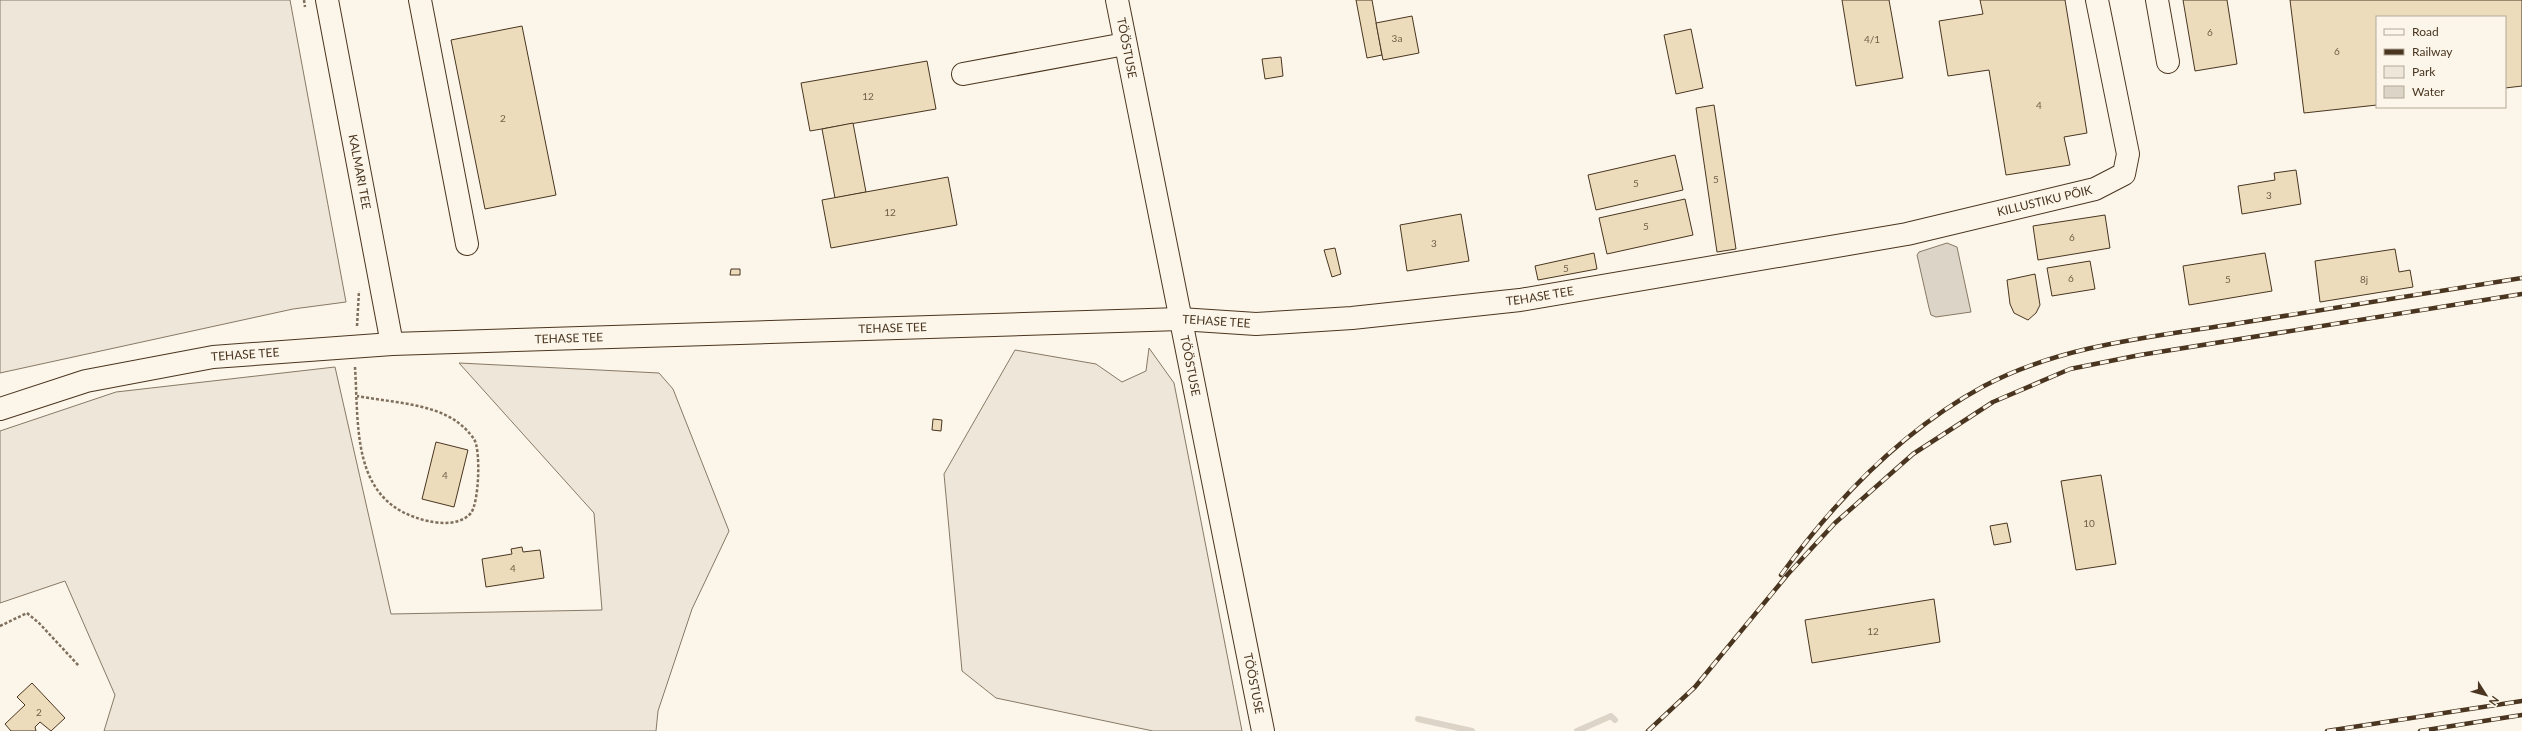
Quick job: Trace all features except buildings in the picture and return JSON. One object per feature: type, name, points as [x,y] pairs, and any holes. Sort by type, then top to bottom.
[{"type":"street","name":"KALMARI TEE","points":[[327,0],[392,344]]},
{"type":"street","points":[[420,0],[467,244]]},
{"type":"street","name":"TÖÖSTUSE","points":[[1117,0],[1263,731]]},
{"type":"street","name":"KILLUSTIKU PÕIK","points":[[1788,253],[1907,234],[2095,189],[2124,174],[2128,154],[2098,0]]},
{"type":"street","points":[[2157,0],[2168,62]]},
{"type":"street","points":[[963,74],[1125,44]]},
{"type":"street","name":"TEHASE TEE","points":[[0,410],[86,381],[213,357],[392,344],[1180,319],[1256,324],[1352,318],[1520,300],[1788,253]]},
{"type":"path","points":[[304,0],[307,15]]},
{"type":"path","points":[[357,396],[434,411],[457,422],[474,439],[478,486],[471,512],[459,521],[436,522],[409,516],[392,508],[378,494],[367,470],[358,431],[354,346],[360,301],[359,288]]},
{"type":"path","points":[[0,626],[26,613],[39,622],[79,666]]},
{"type":"green space","points":[[0,0],[290,0],[346,302],[293,309],[0,373]]},
{"type":"green space","points":[[1149,348],[1174,383],[1242,731],[1153,731],[996,698],[962,671],[944,474],[1015,350],[1096,364],[1122,382],[1146,371]]},
{"type":"green space","points":[[459,363],[659,373],[673,389],[729,531],[692,609],[658,711],[656,731],[104,731],[115,695],[65,581],[0,603],[0,431],[116,392],[335,367],[391,614],[602,610],[594,513]]},
{"type":"water","points":[[1947,243],[1957,247],[1971,312],[1936,317],[1931,315],[1917,255],[1919,252]]},
{"type":"waterway","points":[[1577,731],[1611,716],[1615,720]]},
{"type":"waterway","points":[[1418,719],[1472,731]]},
{"type":"railway","points":[[1781,575],[1824,520],[1872,469],[1898,446],[1925,424],[1954,404],[1984,386],[2013,372],[2074,352],[2138,339],[2522,278]]},
{"type":"railway","points":[[1648,731],[1695,687],[1788,574],[1835,523],[1913,454],[1993,402],[2070,369],[2140,355],[2522,294]]},
{"type":"railway","points":[[2327,731],[2522,701]]},
{"type":"railway","points":[[2420,731],[2522,715]]}]
